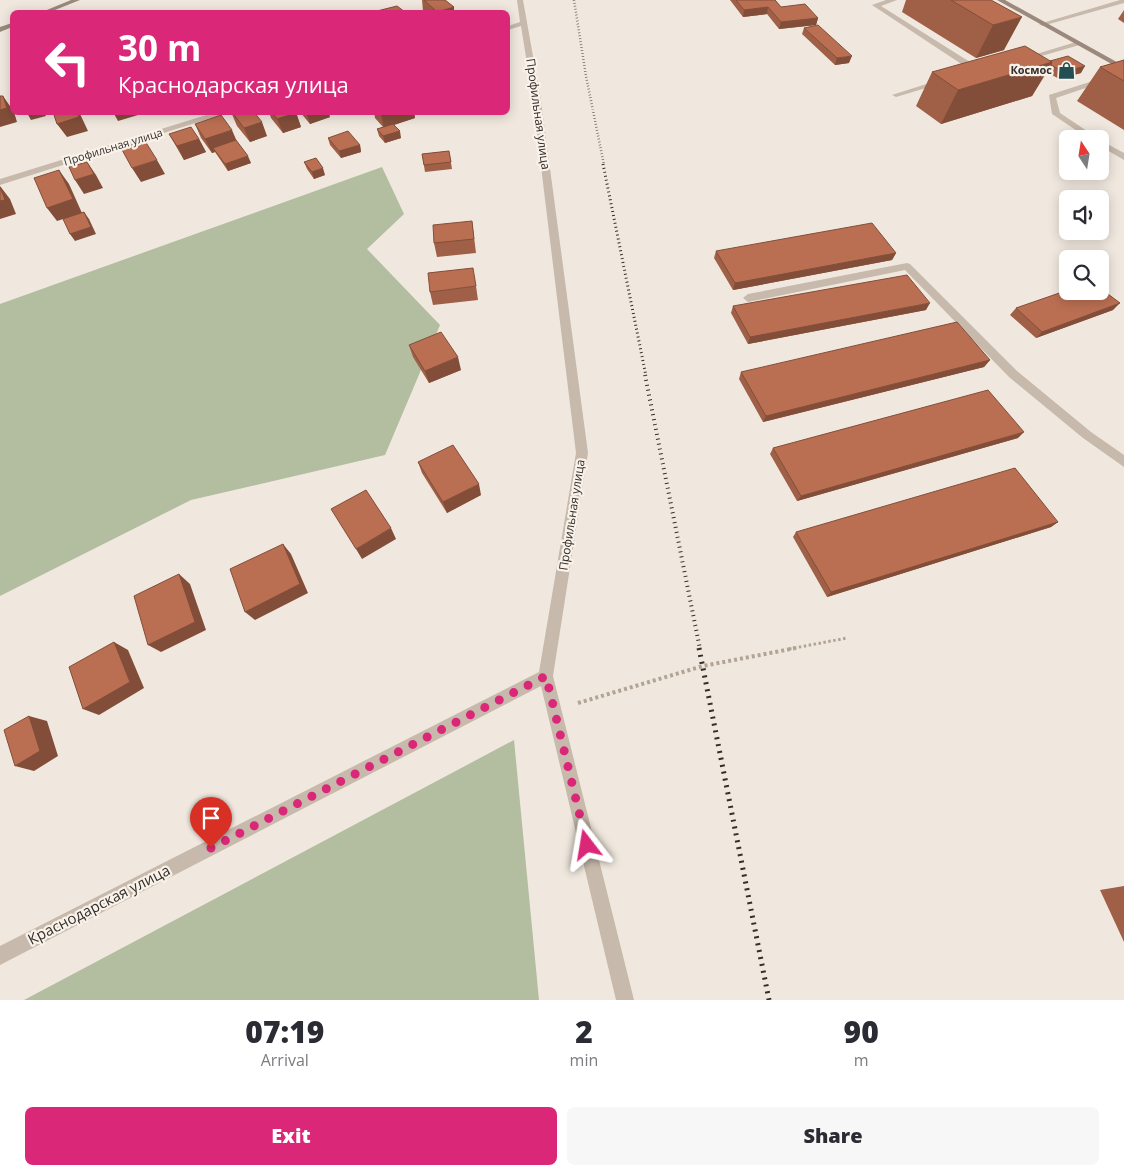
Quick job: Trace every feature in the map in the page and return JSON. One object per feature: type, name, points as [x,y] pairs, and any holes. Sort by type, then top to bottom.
[{"type":"main road","points":[[50,10],[77,0]]},
{"type":"main road","points":[[1000,0],[1124,69]]},
{"type":"street","name":"Профильная улица","points":[[520,0],[537,101],[582,453],[546,676],[553,711],[626,1000]]},
{"type":"street","points":[[894,0],[875,4],[979,72]]},
{"type":"street","points":[[1042,24],[1124,1]]},
{"type":"street","points":[[510,27],[524,23]]},
{"type":"street","points":[[1017,61],[1078,44]]},
{"type":"street","points":[[970,74],[988,69]]},
{"type":"street","points":[[1081,130],[1056,114],[1052,98],[1124,74]]},
{"type":"street","points":[[896,95],[951,80]]},
{"type":"street","name":"Профильная улица","points":[[0,182],[216,115]]},
{"type":"street","points":[[1109,147],[1124,156]]},
{"type":"street","points":[[748,298],[907,266],[1013,374],[1087,435],[1124,462]]},
{"type":"street","name":"Краснодарская улица","points":[[0,956],[546,676]]},
{"type":"path","points":[[553,711],[703,666],[846,638]]},
{"type":"green space","points":[[382,167],[404,214],[367,249],[440,325],[385,455],[191,500],[0,596],[0,304]]},
{"type":"green space","points":[[514,740],[539,1000],[24,1000]]},
{"type":"building","points":[[424,0],[445,0],[454,7],[444,10],[435,10]]},
{"type":"building","points":[[736,0],[775,0],[781,7],[805,4],[818,18],[781,22],[768,7],[744,10]]},
{"type":"building","points":[[951,0],[991,0],[1022,17],[993,25]]},
{"type":"building","points":[[397,6],[402,10],[381,10]]},
{"type":"building","points":[[818,25],[852,56],[837,58],[804,28]]},
{"type":"building","points":[[1025,46],[1052,62],[958,90],[932,72]]},
{"type":"building","points":[[1068,56],[1085,66],[1063,72],[1051,65],[1052,62],[1050,61]]},
{"type":"building","points":[[1124,60],[1124,81],[1100,67]]},
{"type":"building","points":[[0,96],[3,96],[7,108],[0,110]]},
{"type":"building","points":[[54,115],[78,115],[79,117],[57,124]]},
{"type":"building","points":[[221,115],[232,130],[205,139],[195,124]]},
{"type":"building","points":[[234,115],[256,115],[262,122],[244,128]]},
{"type":"building","points":[[274,115],[290,115],[277,119]]},
{"type":"building","points":[[393,124],[400,131],[383,136],[377,129]]},
{"type":"building","points":[[191,127],[199,139],[177,146],[169,134]]},
{"type":"building","points":[[348,131],[360,145],[339,151],[328,138]]},
{"type":"building","points":[[236,140],[248,156],[225,164],[213,148]]},
{"type":"building","points":[[145,141],[157,160],[132,168],[121,148]]},
{"type":"building","points":[[449,151],[451,162],[424,165],[422,154]]},
{"type":"building","points":[[316,158],[323,168],[312,172],[304,162]]},
{"type":"building","points":[[87,162],[94,174],[75,180],[69,167]]},
{"type":"building","points":[[59,170],[73,199],[47,208],[34,178]]},
{"type":"building","points":[[0,187],[5,200],[0,201]]},
{"type":"building","points":[[84,212],[91,227],[70,234],[63,219]]},
{"type":"building","points":[[472,221],[474,239],[434,243],[433,225]]},
{"type":"building","points":[[872,223],[896,253],[735,283],[716,251]]},
{"type":"building","points":[[473,268],[476,286],[430,292],[428,273]]},
{"type":"building","points":[[907,275],[930,303],[750,337],[733,306]]},
{"type":"building","points":[[1059,293],[1059,300],[1109,300],[1109,295],[1120,303],[1042,332],[1016,308]]},
{"type":"building","points":[[957,322],[990,360],[766,416],[741,372]]},
{"type":"building","points":[[441,332],[458,357],[425,371],[409,345]]},
{"type":"building","points":[[988,390],[1024,432],[801,496],[773,448]]},
{"type":"building","points":[[453,445],[479,484],[443,502],[418,462]]},
{"type":"building","points":[[1015,468],[1058,522],[831,592],[796,532]]},
{"type":"building","points":[[366,490],[391,528],[356,549],[331,509]]},
{"type":"building","points":[[283,544],[300,584],[245,612],[230,569]]},
{"type":"building","points":[[179,574],[195,622],[148,645],[134,596]]},
{"type":"building","points":[[114,642],[130,682],[83,709],[69,667]]},
{"type":"building","points":[[29,716],[40,751],[15,766],[4,730]]},
{"type":"railway","points":[[574,0],[586,76],[604,165]]},
{"type":"railway","points":[[603,164],[646,376]]},
{"type":"railway","points":[[645,375],[700,649]]},
{"type":"railway","points":[[699,648],[769,1000]]},
{"type":"place","name":"Космос","points":[[1066,70]]},
{"type":"route","points":[[211,848],[546,676],[587,845]]}]
